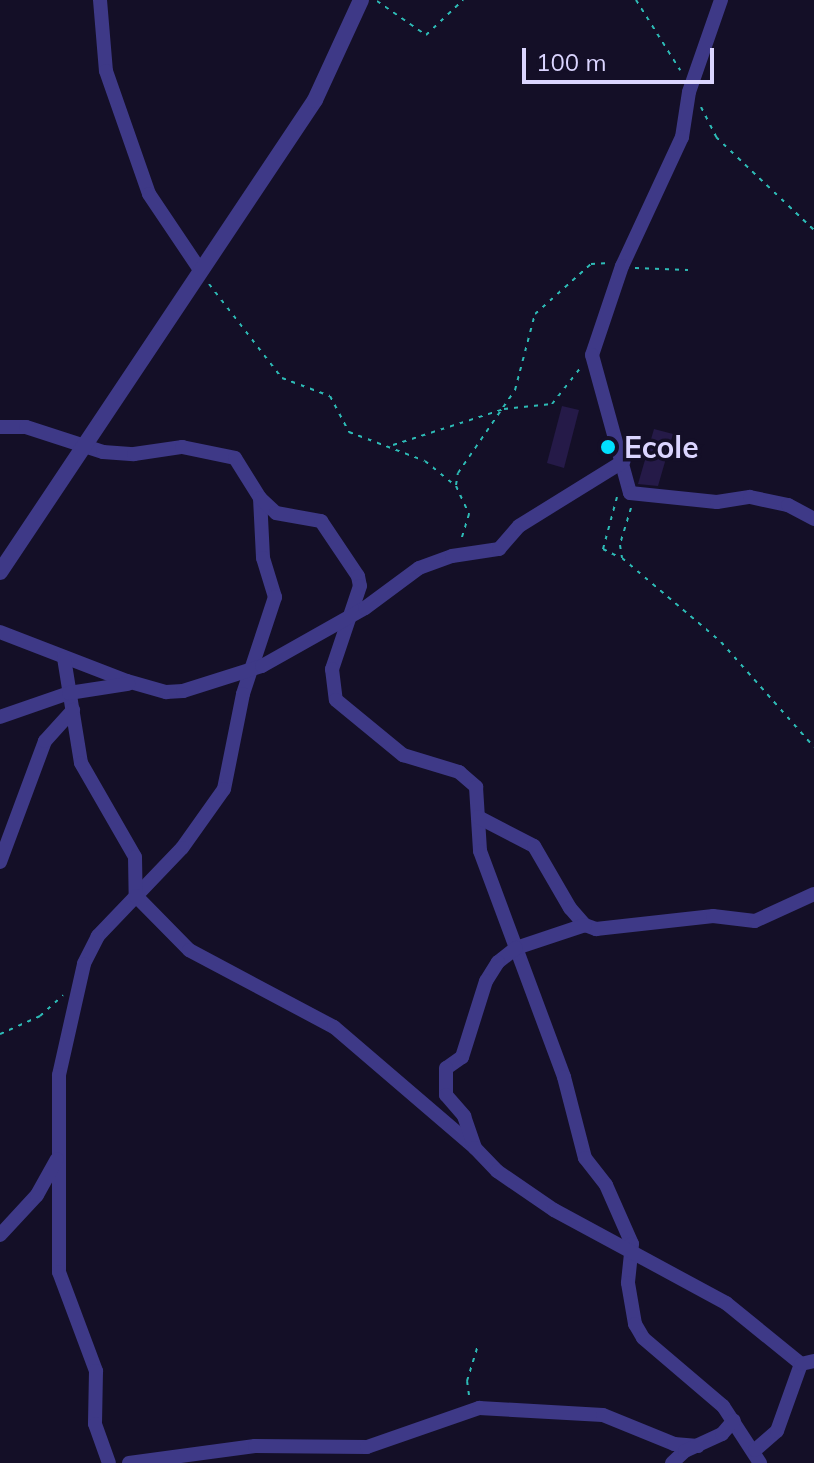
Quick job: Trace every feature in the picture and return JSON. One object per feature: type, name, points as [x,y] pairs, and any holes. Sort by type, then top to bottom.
[{"type":"street","points":[[100,0],[106,71],[149,194],[200,270]]},
{"type":"street","points":[[0,572],[315,100],[361,0]]},
{"type":"street","points":[[721,0],[691,86],[682,137],[622,266],[593,344],[632,493],[730,502],[750,497],[788,505],[814,519]]},
{"type":"street","points":[[0,427],[26,427],[81,449],[134,454],[182,447],[218,451],[242,465],[260,498],[276,513],[321,521],[340,543],[358,576],[350,616],[332,669],[336,700],[403,755],[469,777],[478,817],[480,851],[564,1077],[585,1158],[610,1193],[632,1251],[630,1307],[643,1338],[734,1420],[758,1457],[777,1431],[807,1362],[726,1303],[632,1251],[554,1210],[497,1171],[475,1148],[334,1027],[189,950],[136,896],[138,865],[81,763],[64,658]]},
{"type":"street","points":[[0,632],[137,683],[183,691],[251,670],[350,616],[419,568],[452,556],[499,549],[519,526],[624,461]]},
{"type":"street","points":[[109,1463],[95,1424],[96,1371],[59,1272],[56,1183],[62,1152],[59,1075],[84,964],[98,936],[216,804],[251,670],[275,597],[263,558],[260,498]]},
{"type":"street","points":[[0,717],[69,693],[137,683]]},
{"type":"street","points":[[0,862],[45,741],[73,710]]},
{"type":"street","points":[[478,817],[534,846],[585,925]]},
{"type":"street","points":[[475,1148],[464,1116],[446,1095],[446,1068],[462,1057],[486,981],[516,948],[585,925],[622,928],[713,916],[755,921],[814,894]]},
{"type":"street","points":[[0,1235],[37,1195],[62,1152]]},
{"type":"street","points":[[129,1463],[255,1446],[367,1447],[479,1408],[603,1415],[674,1444],[698,1446]]},
{"type":"street","points":[[672,1463],[722,1434],[734,1420]]},
{"type":"path","points":[[376,0],[426,35],[463,0]]},
{"type":"path","points":[[636,0],[691,86],[716,137],[814,230]]},
{"type":"path","points":[[452,556],[469,522],[456,486],[458,473],[515,390],[535,314],[591,264],[663,273],[688,270]]},
{"type":"path","points":[[200,270],[282,378],[330,396],[355,436],[393,445],[425,461],[456,486]]},
{"type":"path","points":[[393,445],[504,409],[552,404],[575,378],[593,344]]},
{"type":"path","points":[[622,558],[620,545],[632,493]]},
{"type":"path","points":[[632,493],[612,505],[603,545],[605,553],[622,558],[721,642],[814,747]]},
{"type":"path","points":[[0,1034],[40,1016],[71,986]]},
{"type":"path","points":[[478,1346],[467,1381],[479,1408]]},
{"type":"building","points":[[562,406],[579,410],[564,468],[547,463]]},
{"type":"building","points":[[654,429],[673,434],[658,486],[638,484]]},
{"type":"place","name":"Ecole","points":[[608,447]]}]
